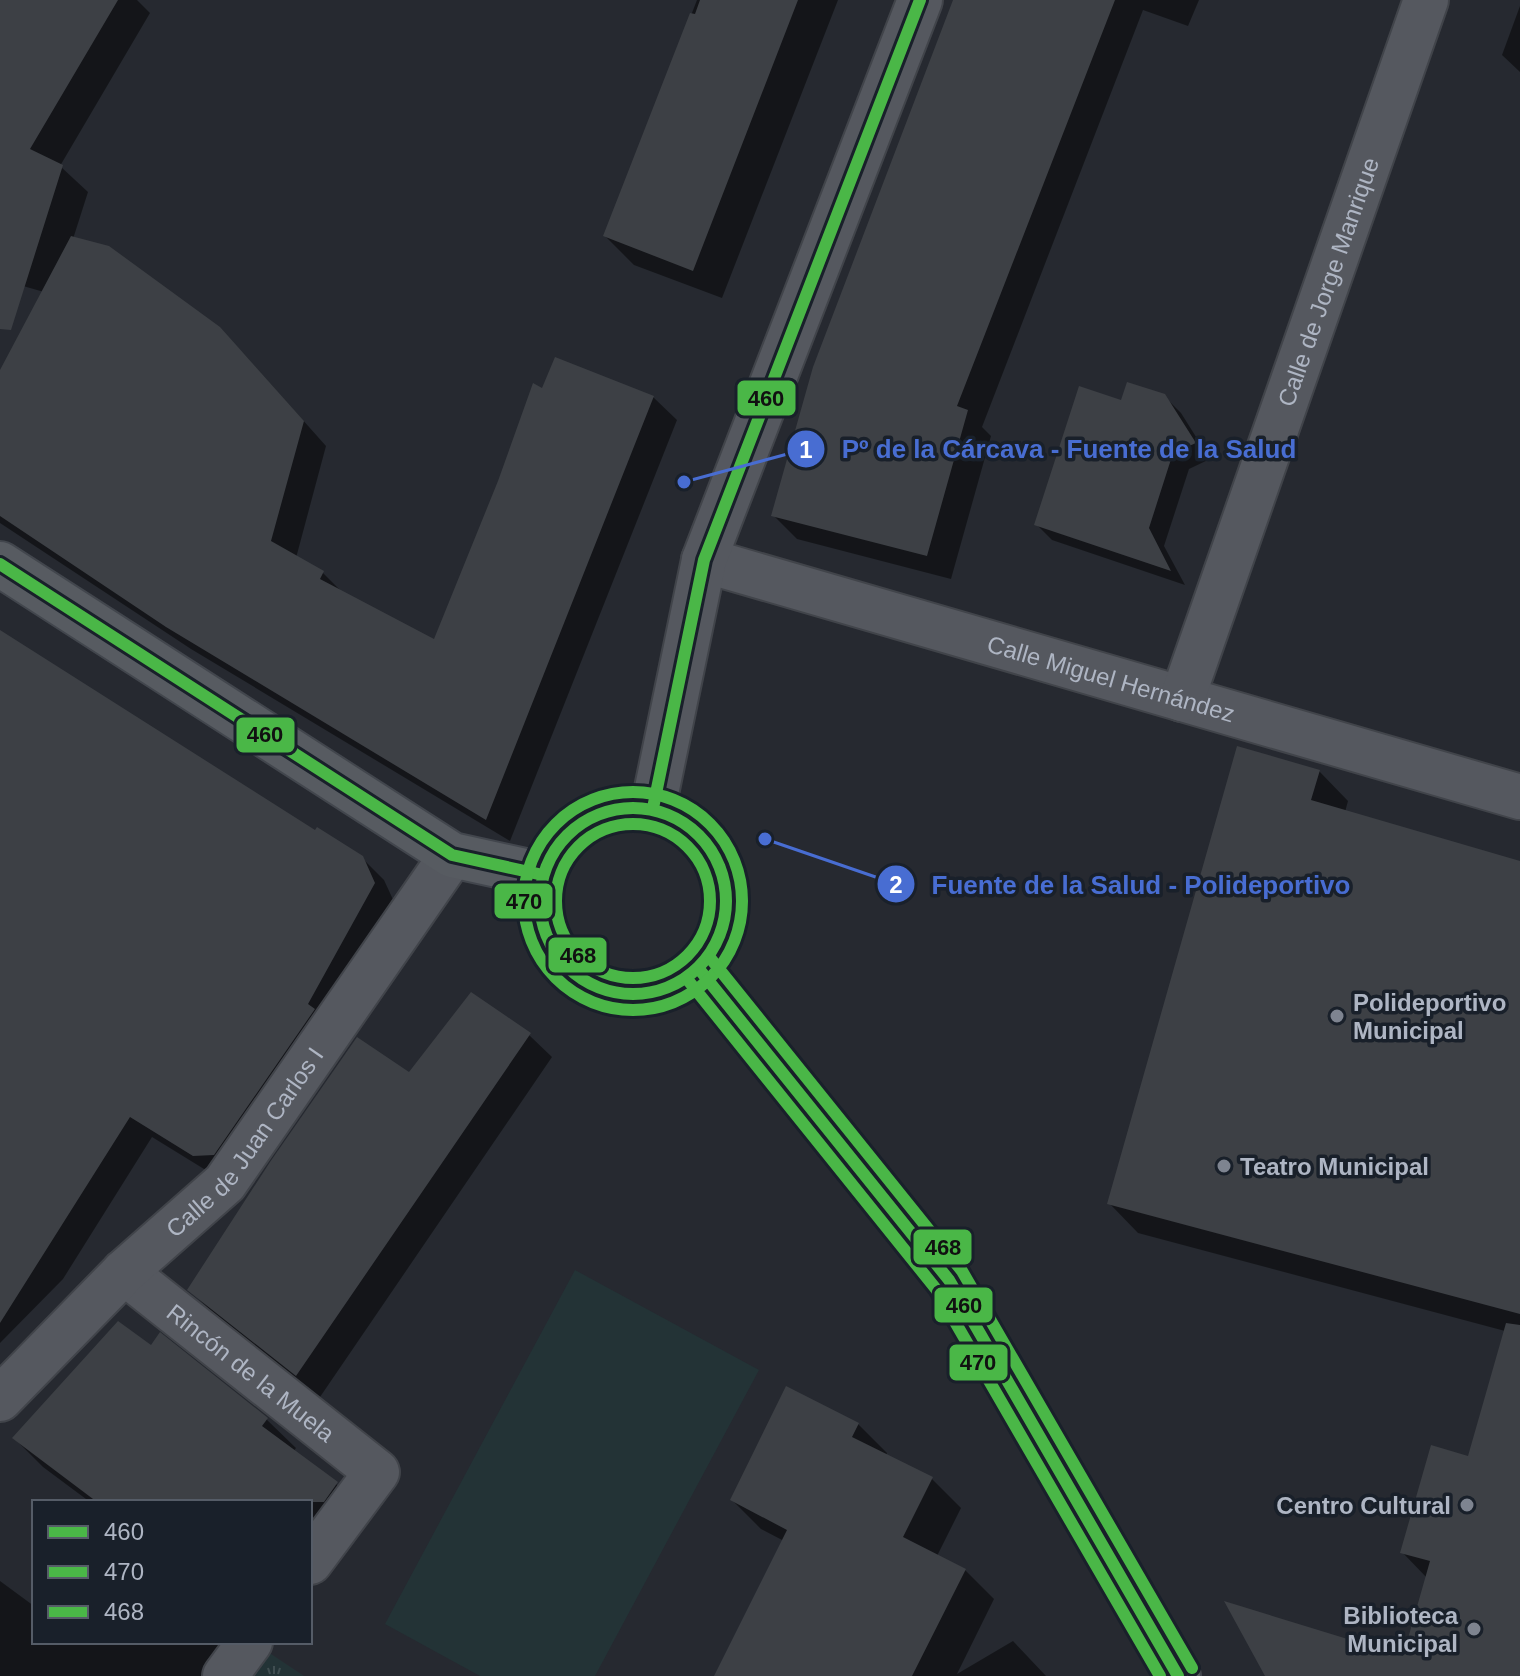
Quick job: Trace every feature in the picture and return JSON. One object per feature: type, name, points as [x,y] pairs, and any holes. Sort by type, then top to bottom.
[{"type":"main road","points":[[0,564],[452,855],[543,875]]},
{"type":"main road","points":[[617,808],[653,808],[679,819],[703,837],[718,862],[727,889],[726,919],[716,946],[699,969],[674,986],[644,995],[613,994],[585,982],[561,962],[545,936],[539,905],[543,875],[559,843],[584,820],[617,808]]},
{"type":"main road","points":[[699,969],[949,1280],[1178,1676]]},
{"type":"street","points":[[653,808],[704,560],[920,0]]},
{"type":"street","name":"Calle de Jorge Manrique","points":[[1182,699],[1426,0]]},
{"type":"street","name":"Calle Miguel Hernández","points":[[704,560],[1520,797]]},
{"type":"street","name":"Calle de Juan Carlos I","points":[[0,1399],[124,1272],[225,1183],[452,855]]},
{"type":"street","name":"Rincón de la Muela","points":[[124,1272],[377,1472],[312,1559]]},
{"type":"street","points":[[225,1676],[249,1644]]},
{"type":"green space","points":[[575,1270],[759,1370],[595,1676],[480,1676],[385,1624]]},
{"type":"green space","points":[[251,1644],[256,1644],[304,1676],[225,1676]]},
{"type":"building","points":[[0,0],[118,0],[30,149],[63,165],[11,330],[0,329]]},
{"type":"building","points":[[700,0],[798,0],[693,271],[603,236],[690,13],[695,14]]},
{"type":"building","points":[[953,0],[1115,0],[957,406],[968,410],[927,556],[771,516],[813,367]]},
{"type":"building","points":[[71,236],[109,246],[220,327],[304,421],[271,541],[324,571],[320,579],[434,639],[498,481],[533,383],[542,388],[555,357],[654,396],[486,820],[166,627],[0,516],[0,370]]},
{"type":"building","points":[[1127,382],[1165,394],[1196,443],[1173,453],[1149,528],[1171,571],[1034,525],[1079,386],[1121,400]]},
{"type":"building","points":[[0,630],[315,830],[317,827],[363,856],[375,883],[308,1004],[315,1009],[214,1155],[193,1156],[130,1117],[0,1323]]},
{"type":"building","points":[[1237,746],[1320,770],[1311,800],[1520,861],[1520,1314],[1107,1204]]},
{"type":"building","points":[[471,992],[531,1033],[296,1376],[187,1290],[270,1162],[357,1037],[409,1072]]},
{"type":"building","points":[[118,1321],[151,1345],[160,1332],[268,1418],[262,1426],[338,1482],[324,1502],[94,1500],[12,1438]]},
{"type":"building","name":"Centro Cultural","points":[[1506,1323],[1520,1325],[1520,1676],[1265,1676],[1224,1601],[1403,1656],[1430,1561],[1400,1553],[1431,1445],[1468,1456]]},
{"type":"building","points":[[786,1386],[859,1423],[852,1437],[933,1477],[903,1537],[966,1569],[912,1676],[714,1676],[787,1530],[730,1500]]},
{"type":"transit line","name":"460","points":[[653,808],[704,560],[920,0]]},
{"type":"transit line","name":"460","points":[[0,564],[452,855],[543,875]]},
{"type":"transit line","name":"470","points":[[633,792],[675,800],[694,810],[710,824],[724,840],[734,859],[742,901],[734,943],[724,962],[710,978],[694,992],[675,1002],[633,1010],[591,1002],[572,992],[556,978],[542,962],[532,943],[524,901],[532,859],[542,840],[556,824],[572,810],[591,800],[633,792]]},
{"type":"transit line","name":"460","points":[[633,808],[651,809],[669,815],[699,835],[719,865],[725,883],[726,901],[725,919],[719,937],[699,967],[669,987],[651,993],[633,994],[615,993],[597,987],[567,967],[547,937],[541,919],[540,901],[541,883],[547,865],[567,835],[597,815],[615,809],[633,808]]},
{"type":"transit line","name":"468","points":[[633,824],[663,830],[688,846],[704,871],[710,901],[704,931],[688,956],[663,972],[633,978],[603,972],[578,956],[562,931],[556,901],[562,871],[578,846],[603,830],[633,824]]},
{"type":"transit line","name":"468","points":[[711,959],[962,1271],[1192,1668]]},
{"type":"transit line","name":"460","points":[[699,969],[949,1280],[1178,1676]]},
{"type":"transit line","name":"470","points":[[687,979],[936,1289],[1160,1676]]},
{"type":"place","name":"Pº de la Cárcava - Fuente de la Salud","points":[[684,482]]},
{"type":"place","name":"Fuente de la Salud - Polideportivo","points":[[765,839]]},
{"type":"place","name":"Polideportivo Municipal","points":[[1337,1016]]},
{"type":"place","name":"Teatro Municipal","points":[[1224,1166]]},
{"type":"place","name":"Centro Cultural","points":[[1467,1505]]},
{"type":"place","name":"Biblioteca Municipal","points":[[1474,1629]]}]
